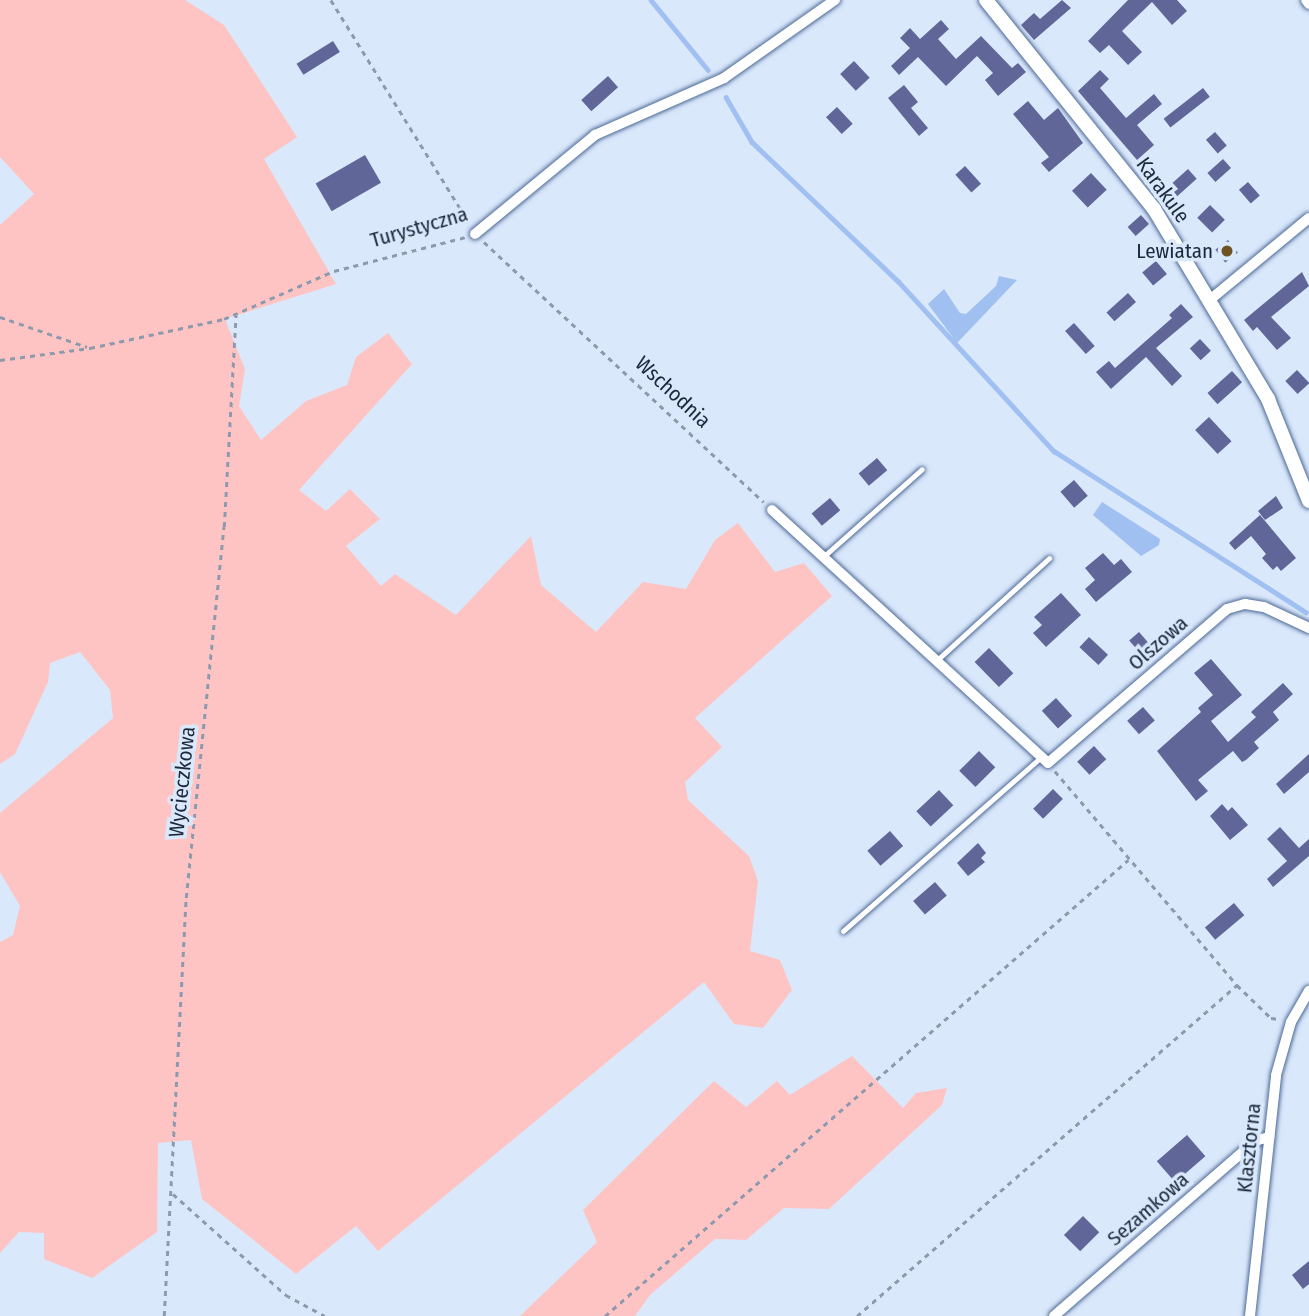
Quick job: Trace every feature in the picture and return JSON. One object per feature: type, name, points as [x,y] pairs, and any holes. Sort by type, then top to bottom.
[{"type":"street","name":"Turystyczna","points":[[475,234],[507,212],[595,135],[724,78],[835,0]]},
{"type":"street","name":"Karakule","points":[[986,0],[1154,209],[1211,299],[1268,399],[1309,501]]},
{"type":"street","points":[[1211,299],[1309,218]]},
{"type":"street","points":[[772,510],[1044,760]]},
{"type":"street","name":"Olszowa","points":[[1044,760],[1227,609],[1245,604],[1264,607],[1309,628]]},
{"type":"street","name":"Klasztorna","points":[[1250,1316],[1269,1137],[1282,1046],[1291,1022],[1309,991]]},
{"type":"street","name":"Sezamkowa","points":[[1054,1316],[1255,1142],[1269,1137]]},
{"type":"lane","points":[[823,557],[922,469]]},
{"type":"lane","points":[[936,662],[1049,558]]},
{"type":"lane","points":[[843,931],[1044,760]]},
{"type":"path","name":"Wschodnia","points":[[331,0],[475,234],[772,510]]},
{"type":"path","name":"Turystyczna","points":[[0,360],[90,348],[236,315],[334,271],[475,234]]},
{"type":"path","name":"Wycieczkowa","points":[[164,1316],[170,1254],[186,898],[224,527],[236,315]]},
{"type":"path","points":[[0,317],[90,348]]},
{"type":"path","points":[[1044,760],[1237,985],[1271,1018],[1291,1022]]},
{"type":"path","points":[[605,1316],[1128,860]]},
{"type":"path","points":[[857,1316],[1237,985]]},
{"type":"path","points":[[173,1194],[286,1295],[325,1316]]},
{"type":"shaded area","points":[[0,0],[185,0],[224,25],[297,137],[264,159],[336,284],[225,319],[245,369],[239,406],[261,440],[306,401],[347,385],[356,357],[388,333],[412,364],[299,490],[326,511],[350,489],[380,519],[346,546],[381,586],[395,574],[456,615],[531,536],[541,585],[596,632],[643,582],[686,589],[715,540],[738,523],[775,572],[804,563],[832,596],[695,718],[722,747],[685,782],[688,800],[749,856],[758,881],[750,951],[780,960],[792,990],[763,1028],[734,1024],[704,982],[378,1251],[356,1226],[296,1274],[202,1199],[191,1140],[158,1143],[157,1232],[92,1278],[44,1259],[44,1233],[19,1232],[0,1253],[0,942],[13,935],[20,906],[0,872],[0,813],[113,718],[110,690],[80,652],[50,663],[48,682],[15,754],[0,764],[0,225],[34,194],[0,157]]},
{"type":"shaded area","points":[[852,1056],[903,1108],[916,1093],[947,1088],[942,1105],[829,1209],[784,1208],[746,1240],[715,1239],[650,1295],[635,1316],[520,1316],[597,1242],[583,1210],[714,1081],[746,1107],[777,1081],[790,1095]]},
{"type":"water","points":[[999,276],[1017,280],[957,343],[928,304],[944,289],[960,313],[966,314],[996,286]]},
{"type":"water","points":[[1102,502],[1160,539],[1159,545],[1141,556],[1093,515]]},
{"type":"building","points":[[1062,0],[1071,8],[1034,40],[1021,25],[1034,13],[1040,19]]},
{"type":"building","points":[[1128,0],[1177,0],[1187,11],[1172,25],[1152,2],[1122,31],[1142,52],[1128,65],[1109,45],[1100,53],[1088,41]]},
{"type":"building","points":[[941,20],[949,29],[938,39],[956,59],[981,36],[1012,68],[1018,63],[1026,72],[998,96],[985,80],[993,73],[977,56],[946,86],[918,57],[899,75],[891,66],[910,48],[900,38],[910,28],[920,39]]},
{"type":"building","points":[[333,41],[340,52],[303,75],[297,64]]},
{"type":"building","points":[[854,61],[870,78],[856,91],[840,74]]},
{"type":"building","points":[[1100,70],[1109,79],[1100,88],[1126,118],[1154,94],[1162,104],[1137,125],[1154,145],[1137,160],[1078,91]]},
{"type":"building","points":[[608,76],[618,87],[591,111],[581,100]]},
{"type":"building","points":[[904,85],[918,102],[911,108],[928,128],[919,136],[888,98]]},
{"type":"building","points":[[1203,88],[1210,97],[1170,127],[1164,119]]},
{"type":"building","points":[[1028,101],[1044,120],[1058,108],[1083,143],[1049,172],[1041,163],[1049,157],[1013,114]]},
{"type":"building","points":[[837,107],[853,124],[842,134],[826,117]]},
{"type":"building","points":[[1215,132],[1227,146],[1218,153],[1206,140]]},
{"type":"building","points":[[365,155],[381,183],[332,211],[316,184]]},
{"type":"building","points":[[1223,159],[1231,168],[1215,182],[1207,173]]},
{"type":"building","points":[[965,166],[981,184],[971,193],[955,175]]},
{"type":"building","points":[[1188,169],[1197,179],[1177,197],[1168,187]]},
{"type":"building","points":[[1091,173],[1107,190],[1088,208],[1072,191]]},
{"type":"building","points":[[1248,182],[1260,196],[1251,203],[1239,190]]},
{"type":"building","points":[[1210,205],[1225,220],[1212,233],[1197,218]]},
{"type":"building","points":[[1141,215],[1149,224],[1136,236],[1128,227]]},
{"type":"building","name":"Lewiatan","points":[[1228,240],[1238,253],[1225,262],[1215,250]]},
{"type":"building","points":[[1156,261],[1167,274],[1153,286],[1142,273]]},
{"type":"building","points":[[1302,272],[1309,286],[1271,317],[1291,338],[1277,350],[1257,327],[1253,331],[1244,320]]},
{"type":"building","points":[[1128,293],[1136,302],[1114,321],[1106,312]]},
{"type":"building","points":[[1181,304],[1193,317],[1156,348],[1182,376],[1172,386],[1146,357],[1111,389],[1096,372],[1109,361],[1115,368],[1172,318],[1169,315]]},
{"type":"building","points":[[1074,323],[1095,346],[1086,354],[1065,331]]},
{"type":"building","points":[[1200,339],[1211,351],[1201,360],[1190,349]]},
{"type":"building","points":[[1297,370],[1309,383],[1298,394],[1285,381]]},
{"type":"building","points":[[1232,371],[1242,382],[1218,404],[1207,393]]},
{"type":"building","points":[[1209,417],[1232,441],[1218,454],[1195,430]]},
{"type":"building","points":[[877,458],[887,470],[869,486],[859,473]]},
{"type":"building","points":[[1074,480],[1088,496],[1074,508],[1060,492]]},
{"type":"building","points":[[1276,496],[1283,508],[1265,520],[1258,511]]},
{"type":"building","points":[[830,498],[840,510],[822,526],[812,513]]},
{"type":"building","points":[[1260,515],[1296,558],[1281,571],[1277,566],[1273,570],[1262,558],[1266,554],[1251,536],[1235,550],[1229,543]]},
{"type":"building","points":[[1103,553],[1114,565],[1121,559],[1132,572],[1096,602],[1085,589],[1095,580],[1085,568]]},
{"type":"building","points":[[1061,593],[1081,615],[1046,647],[1033,633],[1042,625],[1034,617]]},
{"type":"building","points":[[1139,632],[1152,647],[1142,656],[1129,641]]},
{"type":"building","points":[[1089,637],[1108,655],[1098,665],[1079,647]]},
{"type":"building","points":[[989,648],[1013,673],[999,687],[975,662]]},
{"type":"building","points":[[1211,659],[1242,695],[1211,721],[1228,742],[1256,717],[1251,712],[1283,683],[1293,694],[1273,712],[1279,720],[1254,742],[1259,748],[1246,760],[1242,762],[1233,751],[1198,780],[1208,791],[1196,801],[1157,751],[1201,712],[1198,708],[1213,695],[1194,673]]},
{"type":"building","points":[[1056,698],[1072,716],[1058,729],[1042,711]]},
{"type":"building","points":[[1143,707],[1155,721],[1139,734],[1127,721]]},
{"type":"building","points":[[1094,746],[1106,759],[1089,775],[1077,762]]},
{"type":"building","points":[[979,751],[995,767],[975,787],[959,771]]},
{"type":"building","points":[[1309,754],[1309,772],[1284,794],[1276,784]]},
{"type":"building","points":[[1053,789],[1063,799],[1043,819],[1033,809]]},
{"type":"building","points":[[939,790],[953,805],[931,827],[916,811]]},
{"type":"building","points":[[1222,804],[1228,811],[1232,807],[1248,825],[1230,840],[1210,816]]},
{"type":"building","points":[[1280,827],[1299,848],[1309,839],[1309,856],[1273,887],[1267,879],[1287,861],[1267,839]]},
{"type":"building","points":[[890,831],[903,846],[880,866],[867,851]]},
{"type":"building","points":[[978,843],[986,853],[981,858],[985,862],[968,876],[957,863]]},
{"type":"building","points":[[935,882],[947,896],[925,915],[913,901]]},
{"type":"building","points":[[1234,903],[1244,915],[1215,940],[1205,927]]},
{"type":"building","points":[[1187,1135],[1205,1156],[1175,1182],[1157,1161]]},
{"type":"building","points":[[1083,1216],[1099,1232],[1080,1251],[1064,1235]]},
{"type":"building","points":[[1309,1261],[1309,1284],[1303,1289],[1292,1275]]},
{"type":"waterway","points":[[651,0],[708,70]]},
{"type":"waterway","points":[[726,97],[752,142],[898,281],[1054,451],[1306,612]]},
{"type":"place","name":"Lewiatan","points":[[1227,251]]}]
